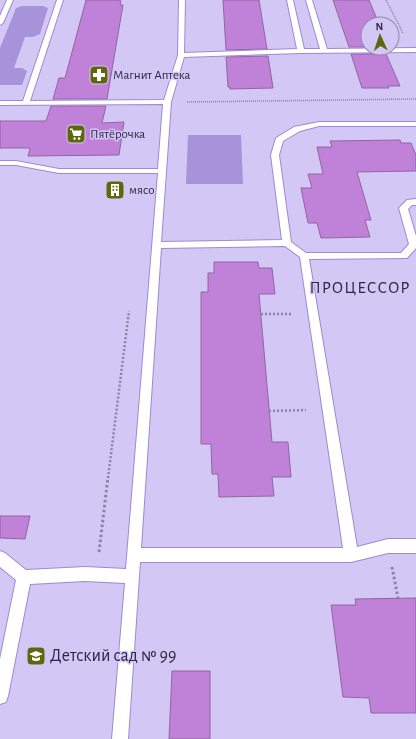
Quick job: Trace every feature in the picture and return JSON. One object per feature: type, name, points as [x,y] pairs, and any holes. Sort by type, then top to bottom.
[{"type":"lane","points":[[0,23],[10,0]]},
{"type":"lane","points":[[26,103],[60,0]]},
{"type":"lane","points":[[120,739],[167,102],[181,55],[182,0]]},
{"type":"lane","points":[[290,0],[301,51]]},
{"type":"lane","points":[[309,0],[324,51]]},
{"type":"lane","points":[[181,55],[301,51],[414,50]]},
{"type":"lane","points":[[0,103],[167,102]]},
{"type":"lane","points":[[287,243],[275,155],[279,140],[297,128],[319,124],[416,124]]},
{"type":"lane","points":[[0,163],[16,163],[59,171],[162,171]]},
{"type":"lane","points":[[156,245],[287,243],[304,256],[404,256],[414,244],[403,208],[410,202],[416,202]]},
{"type":"lane","points":[[304,256],[351,555]]},
{"type":"lane","points":[[133,555],[351,555],[388,546],[416,546]]},
{"type":"lane","points":[[0,558],[24,577],[96,574],[132,576]]},
{"type":"lane","points":[[0,696],[24,577]]},
{"type":"path","points":[[386,0],[414,50]]},
{"type":"path","points":[[167,102],[416,99]]},
{"type":"path","points":[[96,574],[130,306]]},
{"type":"path","points":[[261,314],[313,314]]},
{"type":"path","points":[[269,411],[329,410]]},
{"type":"path","points":[[388,546],[398,598]]},
{"type":"shaded area","points":[[22,6],[43,6],[48,8],[40,34],[33,37],[25,37],[14,68],[22,68],[27,71],[22,85],[0,85],[0,48],[16,8]]},
{"type":"shaded area","points":[[188,135],[241,135],[243,184],[186,184]]},
{"type":"building","points":[[86,0],[119,0],[121,1],[120,5],[123,5],[107,99],[53,99],[59,78],[65,78]]},
{"type":"building","points":[[223,0],[259,0],[267,49],[226,50]]},
{"type":"building","points":[[333,0],[369,0],[376,16],[360,16],[360,47],[349,47]]},
{"type":"building","points":[[351,54],[360,54],[360,56],[387,56],[400,86],[388,86],[389,88],[362,88]]},
{"type":"building","points":[[268,56],[273,88],[230,89],[230,87],[228,87],[226,57]]},
{"type":"building","points":[[51,106],[106,106],[102,123],[124,122],[119,155],[28,156],[30,148],[0,148],[0,121],[46,121]]},
{"type":"building","points":[[400,140],[401,143],[411,143],[416,155],[416,171],[357,172],[371,220],[365,220],[370,237],[321,238],[317,223],[308,223],[301,188],[312,188],[308,174],[323,174],[317,147],[332,147],[330,141]]},
{"type":"building","points":[[214,262],[258,262],[259,268],[272,268],[275,294],[259,294],[272,442],[288,442],[291,477],[272,477],[274,496],[219,497],[218,474],[212,474],[211,444],[201,444],[201,292],[208,292],[208,273],[214,273]]},
{"type":"building","points":[[0,516],[30,516],[25,539],[0,538]]},
{"type":"building","points":[[416,598],[416,713],[371,713],[369,698],[343,697],[331,605],[356,605],[355,599]]},
{"type":"building","points":[[172,671],[210,671],[210,739],[169,739]]},
{"type":"place","name":"Магнит Аптека","points":[[99,75]]},
{"type":"place","name":"Пятёрочка","points":[[76,134]]},
{"type":"place","name":"мясо","points":[[115,190]]},
{"type":"place","name":"Детский сад № 99","points":[[36,656]]},
{"type":"district","name":"ПРОЦЕССОР","points":[[360,287]]}]
